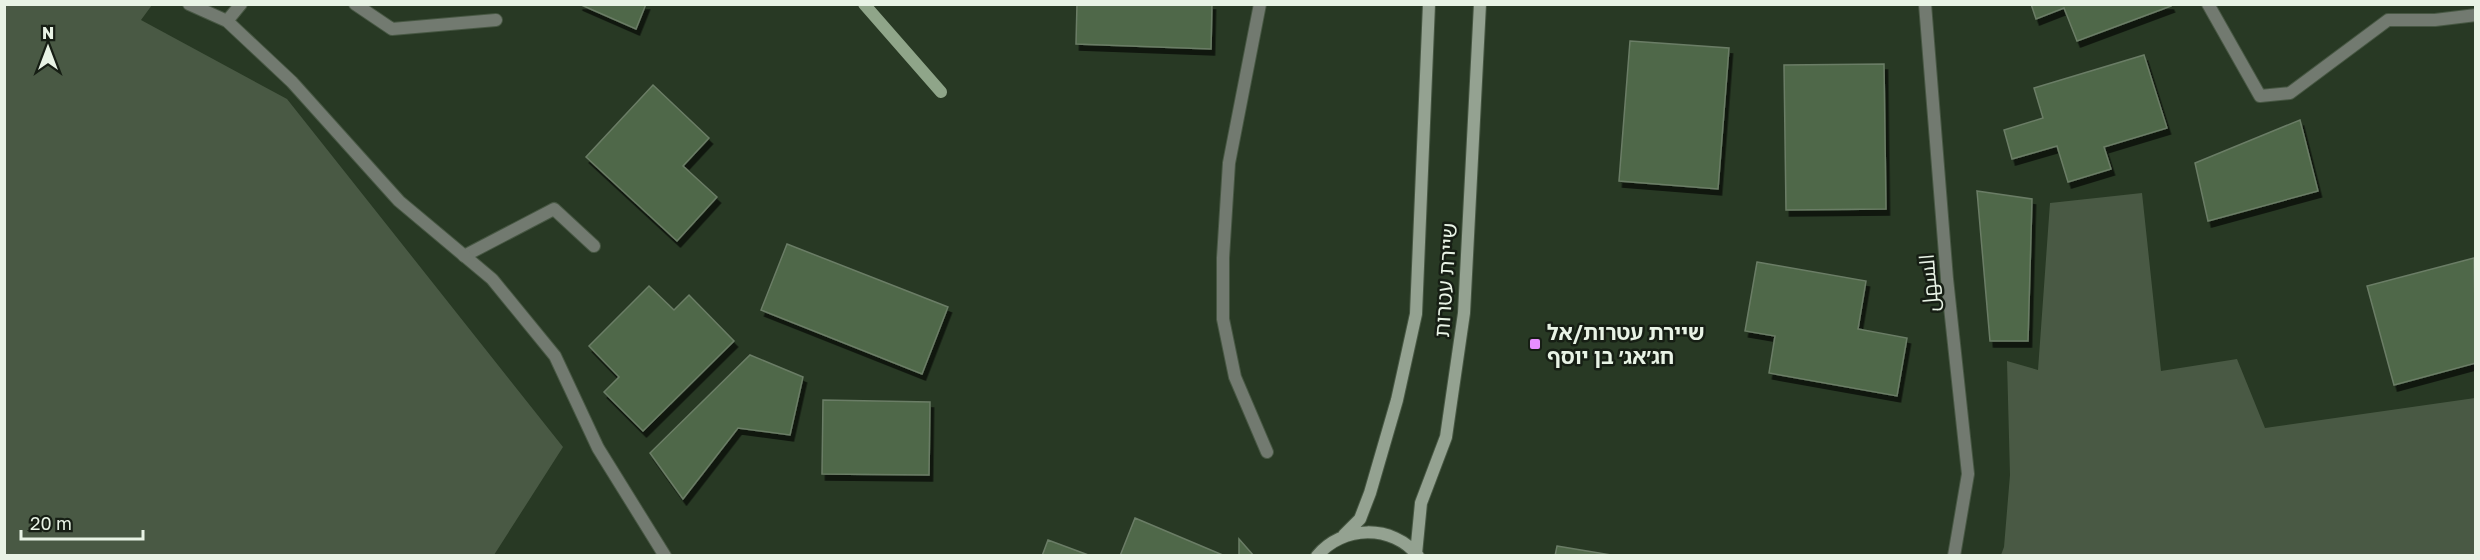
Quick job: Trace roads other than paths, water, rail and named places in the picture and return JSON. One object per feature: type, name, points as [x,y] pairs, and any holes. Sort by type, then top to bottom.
[{"type":"main road","name":"שיירת עטרות","points":[[1344,536],[1360,519],[1370,493],[1397,400],[1416,315],[1429,4]]},
{"type":"main road","name":"שיירת עטרות","points":[[1417,554],[1421,503],[1446,437],[1464,313],[1480,4]]},
{"type":"main road","points":[[1317,555],[1324,547],[1344,536],[1366,531],[1388,535],[1417,554]]},
{"type":"street","points":[[189,4],[227,21],[292,82],[399,201],[492,279],[555,356],[598,448],[665,555]]},
{"type":"street","points":[[227,21],[241,4]]},
{"type":"street","points":[[355,4],[392,29],[496,20]]},
{"type":"street","points":[[1260,4],[1229,163],[1223,258],[1223,318],[1235,377],[1267,452]]},
{"type":"street","name":"السهل","points":[[1925,4],[1947,279],[1968,474],[1954,555]]},
{"type":"street","points":[[2208,4],[2260,96],[2290,93],[2388,20],[2435,20],[2475,15]]},
{"type":"street","points":[[464,256],[554,209],[594,246]]},
{"type":"waterway","points":[[864,4],[941,92]]},
{"type":"place","name":"שיירת עטרות/אל חג׳אג׳ בן יוסף","points":[[1535,344]]}]
